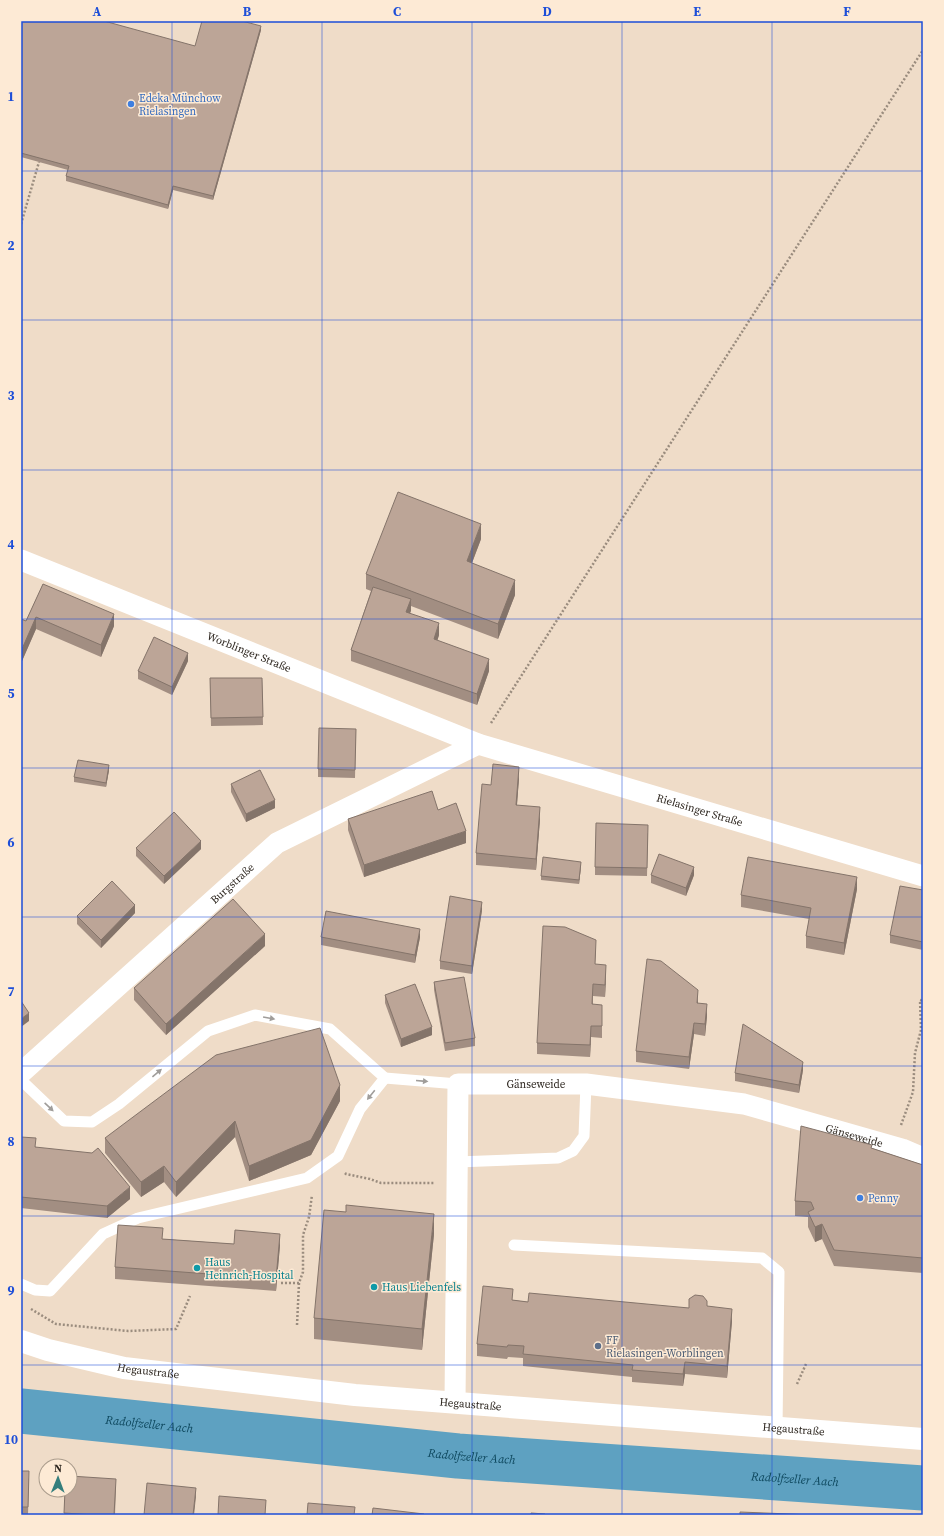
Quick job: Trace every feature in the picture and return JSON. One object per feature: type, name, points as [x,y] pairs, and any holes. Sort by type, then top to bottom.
[{"type":"main road","name":"Hegaustraße","points":[[21,1342],[124,1368],[355,1395],[923,1439]]},
{"type":"street","name":"Worblinger Straße","points":[[21,560],[478,744]]},
{"type":"street","name":"Rielasinger Straße","points":[[478,744],[923,876]]},
{"type":"street","name":"Burgstraße","points":[[21,1073],[277,843],[478,744]]},
{"type":"street","name":"Gänseweide","points":[[458,1084],[586,1084],[744,1104],[893,1147],[923,1158]]},
{"type":"street","points":[[455,1402],[458,1084]]},
{"type":"lane","points":[[21,1080],[64,1121],[92,1122],[119,1104],[208,1031],[255,1015],[330,1029],[385,1078],[458,1084]]},
{"type":"lane","points":[[21,1284],[35,1290],[50,1291],[103,1234],[138,1218],[307,1178],[338,1156],[360,1109],[385,1078]]},
{"type":"lane","points":[[457,1162],[558,1158],[573,1150],[584,1136],[586,1084]]},
{"type":"lane","points":[[514,1245],[762,1258],[779,1272],[777,1428]]},
{"type":"path","points":[[478,744],[923,50]]},
{"type":"path","points":[[21,224],[39,162]]},
{"type":"path","points":[[893,1147],[913,1092],[915,1054],[921,1030],[920,1000],[923,1001]]},
{"type":"path","points":[[338,1156],[346,1174],[370,1178],[381,1182],[457,1183]]},
{"type":"path","points":[[297,1325],[299,1283],[303,1272],[303,1235],[309,1217],[313,1194],[307,1178]]},
{"type":"path","points":[[281,1283],[299,1283]]},
{"type":"path","points":[[27,1306],[56,1324],[128,1331],[176,1329],[190,1296]]},
{"type":"building","name":"Edeka Münchow Rielasingen","points":[[21,21],[104,21],[195,46],[202,21],[242,21],[261,26],[213,196],[173,186],[168,205],[66,176],[69,166],[21,153]]},
{"type":"building","points":[[398,492],[481,524],[467,561],[515,580],[498,624],[366,574]]},
{"type":"building","points":[[43,584],[114,614],[101,645],[36,617],[21,649],[21,619],[26,621]]},
{"type":"building","points":[[373,587],[411,599],[406,612],[439,623],[434,639],[489,659],[477,694],[351,650]]},
{"type":"building","points":[[154,637],[188,653],[172,687],[138,671]]},
{"type":"building","points":[[210,678],[262,678],[263,717],[211,718]]},
{"type":"building","points":[[319,728],[356,729],[355,770],[318,769]]},
{"type":"building","points":[[78,760],[109,765],[106,783],[74,777]]},
{"type":"building","points":[[493,764],[519,767],[516,805],[540,807],[536,859],[476,853],[482,784],[491,785]]},
{"type":"building","points":[[260,770],[275,800],[246,814],[231,784]]},
{"type":"building","points":[[432,791],[438,810],[456,803],[466,831],[364,865],[348,819]]},
{"type":"building","points":[[174,812],[201,841],[164,876],[136,848]]},
{"type":"building","points":[[596,823],[648,825],[647,868],[595,867]]},
{"type":"building","points":[[659,854],[694,867],[686,888],[651,875]]},
{"type":"building","points":[[543,857],[581,862],[579,880],[541,876]]},
{"type":"building","points":[[748,857],[857,877],[844,943],[806,936],[811,908],[741,895]]},
{"type":"building","points":[[112,881],[135,905],[101,940],[77,916]]},
{"type":"building","points":[[900,886],[923,890],[923,942],[890,935]]},
{"type":"building","points":[[450,896],[482,902],[472,966],[440,961]]},
{"type":"building","points":[[233,899],[265,934],[166,1024],[134,988]]},
{"type":"building","points":[[326,911],[420,929],[415,955],[321,937]]},
{"type":"building","points":[[543,926],[565,927],[596,940],[595,964],[606,965],[605,985],[593,984],[592,1004],[602,1005],[602,1026],[591,1026],[590,1045],[537,1043]]},
{"type":"building","points":[[647,959],[661,961],[698,990],[697,1003],[707,1004],[705,1024],[694,1023],[689,1057],[636,1051]]},
{"type":"building","points":[[464,977],[475,1038],[445,1043],[434,982]]},
{"type":"building","points":[[415,984],[432,1027],[401,1039],[385,995]]},
{"type":"building","points":[[21,1001],[29,1013],[21,1019]]},
{"type":"building","points":[[743,1024],[803,1062],[799,1085],[735,1073]]},
{"type":"building","points":[[320,1028],[340,1085],[311,1140],[249,1166],[235,1121],[176,1182],[164,1166],[141,1182],[105,1138],[216,1055]]},
{"type":"building","name":"Penny","points":[[801,1126],[872,1145],[871,1148],[923,1165],[923,1258],[834,1250],[822,1224],[815,1227],[808,1212],[814,1209],[811,1202],[795,1201]]},
{"type":"building","points":[[21,1137],[36,1138],[35,1147],[92,1153],[98,1148],[130,1187],[107,1206],[21,1197]]},
{"type":"building","name":"Haus Liebenfels","points":[[346,1205],[434,1214],[422,1329],[314,1318],[324,1210],[346,1212]]},
{"type":"building","name":"Haus Heinrich-Hospital","points":[[118,1225],[163,1228],[162,1239],[234,1244],[235,1230],[280,1234],[276,1279],[115,1267]]},
{"type":"building","points":[[483,1286],[513,1289],[512,1300],[528,1302],[529,1293],[689,1308],[689,1299],[695,1295],[703,1296],[707,1301],[707,1306],[732,1309],[727,1366],[685,1362],[683,1374],[632,1370],[633,1365],[523,1354],[524,1346],[508,1345],[507,1347],[477,1344]]},
{"type":"building","points":[[21,1471],[29,1471],[28,1507],[21,1507]]},
{"type":"building","points":[[78,1477],[116,1479],[114,1515],[64,1513],[65,1498],[78,1498]]},
{"type":"building","points":[[147,1483],[196,1488],[193,1515],[144,1515]]},
{"type":"building","points":[[219,1496],[266,1500],[265,1515],[218,1515]]},
{"type":"building","points":[[308,1503],[355,1507],[354,1515],[307,1515]]},
{"type":"building","points":[[373,1508],[424,1514],[424,1515],[372,1515]]},
{"type":"building","points":[[740,1512],[814,1515],[740,1515]]},
{"type":"building","points":[[531,1513],[545,1514],[545,1515],[531,1515]]},
{"type":"waterway","name":"Radolfzeller Aach","points":[[21,1411],[458,1456],[923,1488]]},
{"type":"place","name":"Edeka Münchow Rielasingen","points":[[131,104]]},
{"type":"place","name":"Penny","points":[[860,1198]]},
{"type":"place","name":"Haus Heinrich-Hospital","points":[[197,1268]]},
{"type":"place","name":"Haus Liebenfels","points":[[374,1287]]},
{"type":"place","name":"FF Rielasingen-Worblingen","points":[[598,1346]]}]
